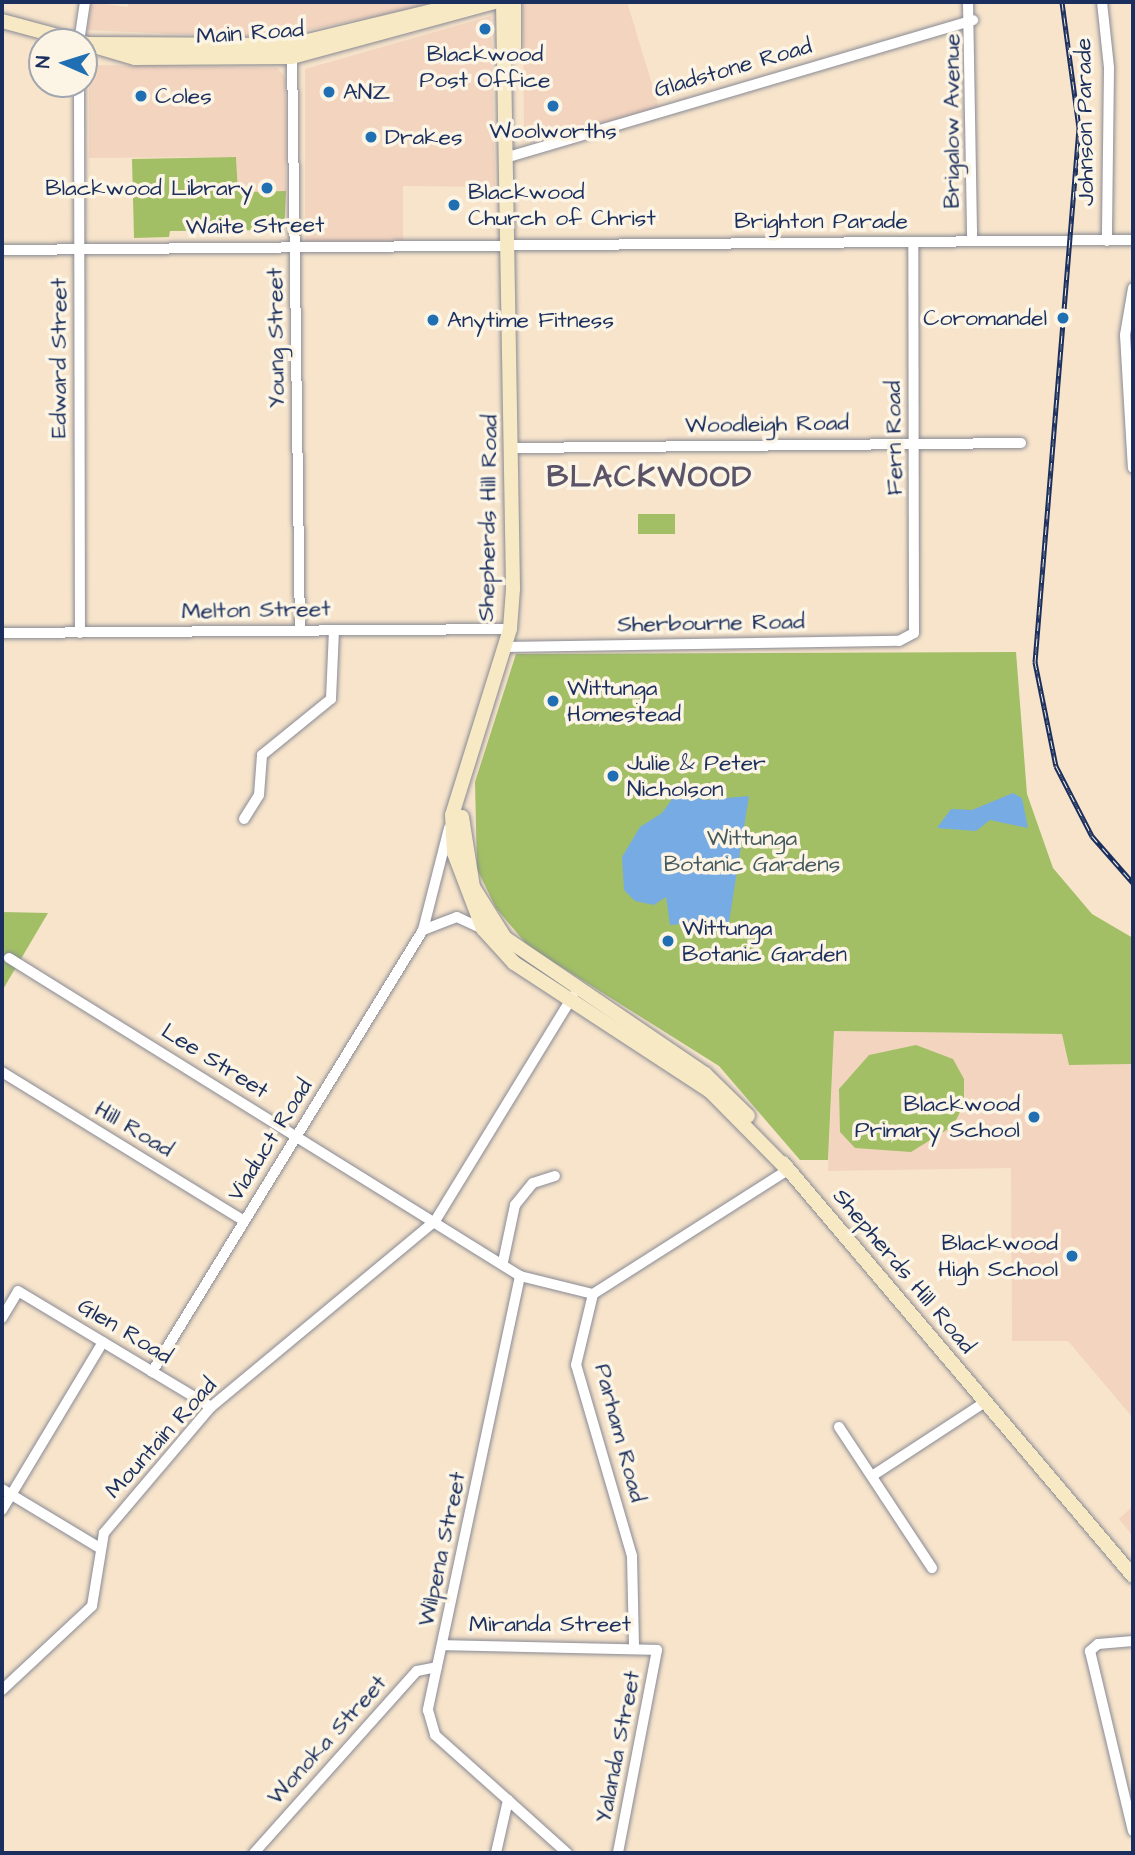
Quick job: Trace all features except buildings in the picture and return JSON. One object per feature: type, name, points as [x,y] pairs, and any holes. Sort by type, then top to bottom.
[{"type":"main road","name":"Main Road","points":[[292,51],[469,2]]},
{"type":"main road","name":"Shepherds Hill Road","points":[[503,2],[510,157]]},
{"type":"main road","name":"Shepherds Hill Road","points":[[514,2],[509,245],[513,448],[510,629],[452,815],[464,892],[483,929],[514,963],[573,996],[720,1087],[1133,1576]]},
{"type":"main road","name":"Main Road","points":[[98,44],[292,51],[490,5]]},
{"type":"main road","points":[[490,5],[504,25]]},
{"type":"main road","name":"Main Road","points":[[2,21],[28,28]]},
{"type":"main road","name":"Shepherds Hill Road","points":[[462,784],[463,852],[490,920],[519,950],[573,996]]},
{"type":"main road","name":"Shepherds Hill Road","points":[[985,1402],[1133,1563]]},
{"type":"street","points":[[83,28],[85,2]]},
{"type":"street","name":"Brigalow Avenue","points":[[968,2],[973,20],[972,241]]},
{"type":"street","name":"Johnson Parade","points":[[1102,2],[1109,68],[1107,241]]},
{"type":"street","name":"Gladstone Road","points":[[510,157],[973,20]]},
{"type":"street","name":"Young Street","points":[[292,51],[300,631]]},
{"type":"street","name":"Edward Street","points":[[79,98],[80,633]]},
{"type":"street","name":"Brighton Parade","points":[[509,245],[1133,240]]},
{"type":"street","name":"Fern Road","points":[[913,242],[914,633]]},
{"type":"street","name":"Waite Street","points":[[2,250],[509,245]]},
{"type":"street","points":[[1133,288],[1125,335],[1133,468]]},
{"type":"street","name":"Woodleigh Road","points":[[513,448],[1021,443]]},
{"type":"street","name":"Melton Street","points":[[2,633],[510,629]]},
{"type":"street","points":[[244,819],[258,794],[262,755],[331,699],[334,630]]},
{"type":"street","name":"Sherbourne Road","points":[[505,647],[900,641],[914,633]]},
{"type":"street","name":"Viaduct Road","points":[[152,1372],[423,930],[452,815]]},
{"type":"street","points":[[423,930],[457,916],[483,929]]},
{"type":"street","name":"Lee Street","points":[[9,958],[435,1221]]},
{"type":"street","points":[[573,996],[435,1221],[503,1262],[520,1276],[593,1294],[788,1170]]},
{"type":"street","name":"Hill Road","points":[[2,1073],[244,1221]]},
{"type":"street","points":[[503,1262],[515,1205],[533,1183],[555,1176]]},
{"type":"street","name":"Mountain Road","points":[[98,1547],[211,1407],[435,1221]]},
{"type":"street","name":"Wilpena Street","points":[[520,1276],[428,1710],[435,1735],[567,1853]]},
{"type":"street","name":"Glen Road","points":[[2,1318],[18,1291],[211,1407]]},
{"type":"street","name":"Parham Road","points":[[593,1294],[576,1365],[632,1556],[634,1646]]},
{"type":"street","points":[[2,1510],[6,1491],[103,1342]]},
{"type":"street","points":[[872,1476],[985,1402]]},
{"type":"street","points":[[839,1427],[932,1568]]},
{"type":"street","points":[[4,1691],[92,1606],[98,1547],[6,1491]]},
{"type":"street","points":[[1133,1641],[1098,1644],[1090,1651],[1133,1831]]},
{"type":"street","name":"Miranda Street","points":[[442,1645],[634,1646],[657,1650]]},
{"type":"street","name":"Yalanda Street","points":[[618,1853],[657,1650]]},
{"type":"street","name":"Wonoka Street","points":[[254,1853],[417,1671],[437,1668]]},
{"type":"street","points":[[496,1853],[508,1800]]},
{"type":"shaded area","points":[[92,2],[128,7],[129,2],[449,2],[266,38],[87,28]]},
{"type":"shaded area","points":[[523,2],[627,2],[659,107],[532,143],[524,137]]},
{"type":"shaded area","points":[[491,16],[495,187],[403,186],[403,242],[305,243],[305,69]]},
{"type":"shaded area","points":[[98,65],[278,68],[285,78],[286,191],[238,192],[236,157],[89,158],[89,98],[98,98]]},
{"type":"shaded area","name":"Blackwood High School","points":[[834,1031],[1063,1034],[1069,1065],[1133,1064],[1133,1418],[1068,1341],[1012,1341],[1011,1168],[828,1171]]},
{"type":"shaded area","points":[[1133,1506],[1133,1536],[1119,1519]]},
{"type":"green space","points":[[236,157],[238,192],[286,191],[284,235],[277,230],[170,231],[169,237],[134,238],[132,159]]},
{"type":"green space","points":[[638,514],[675,514],[675,534],[638,534]]},
{"type":"green space","name":"Wittunga Botanic Gardens","points":[[1016,652],[1027,794],[1053,868],[1092,914],[1133,938],[1133,1064],[1069,1065],[1062,1034],[834,1031],[828,1160],[800,1160],[719,1066],[528,946],[496,908],[477,869],[475,782],[516,654]]},
{"type":"green space","points":[[2,912],[48,913],[2,991]]},
{"type":"green space","points":[[916,1045],[953,1059],[964,1079],[964,1104],[953,1126],[911,1152],[855,1148],[840,1132],[839,1089],[869,1055]]},
{"type":"water","points":[[691,792],[703,800],[749,796],[729,922],[709,930],[694,923],[670,925],[666,897],[654,905],[635,901],[624,890],[622,857],[640,827],[662,813],[675,795]]},
{"type":"water","points":[[1013,793],[1022,798],[1028,828],[990,820],[976,831],[937,828],[951,809],[972,810]]},
{"type":"railway","points":[[1062,2],[1079,128],[1035,662],[1056,766],[1092,836],[1133,883]]},
{"type":"place","name":"Blackwood Post Office","points":[[485,29]]},
{"type":"place","name":"ANZ","points":[[329,92]]},
{"type":"place","name":"Coles","points":[[141,96]]},
{"type":"place","name":"Woolworths","points":[[553,106]]},
{"type":"place","name":"Drakes","points":[[371,137]]},
{"type":"place","name":"Blackwood Library","points":[[267,188]]},
{"type":"place","name":"Blackwood Church of Christ","points":[[454,205]]},
{"type":"place","name":"Coromandel","points":[[1063,318]]},
{"type":"place","name":"Anytime Fitness","points":[[433,320]]},
{"type":"place","name":"Wittunga Homestead","points":[[553,701]]},
{"type":"place","name":"Julie & Peter Nicholson","points":[[613,776]]},
{"type":"place","name":"Wittunga Botanic Garden","points":[[668,941]]},
{"type":"place","name":"Blackwood Primary School","points":[[1034,1117]]},
{"type":"place","name":"Blackwood High School","points":[[1072,1256]]},
{"type":"district","name":"BLACKWOOD","points":[[650,477]]}]
